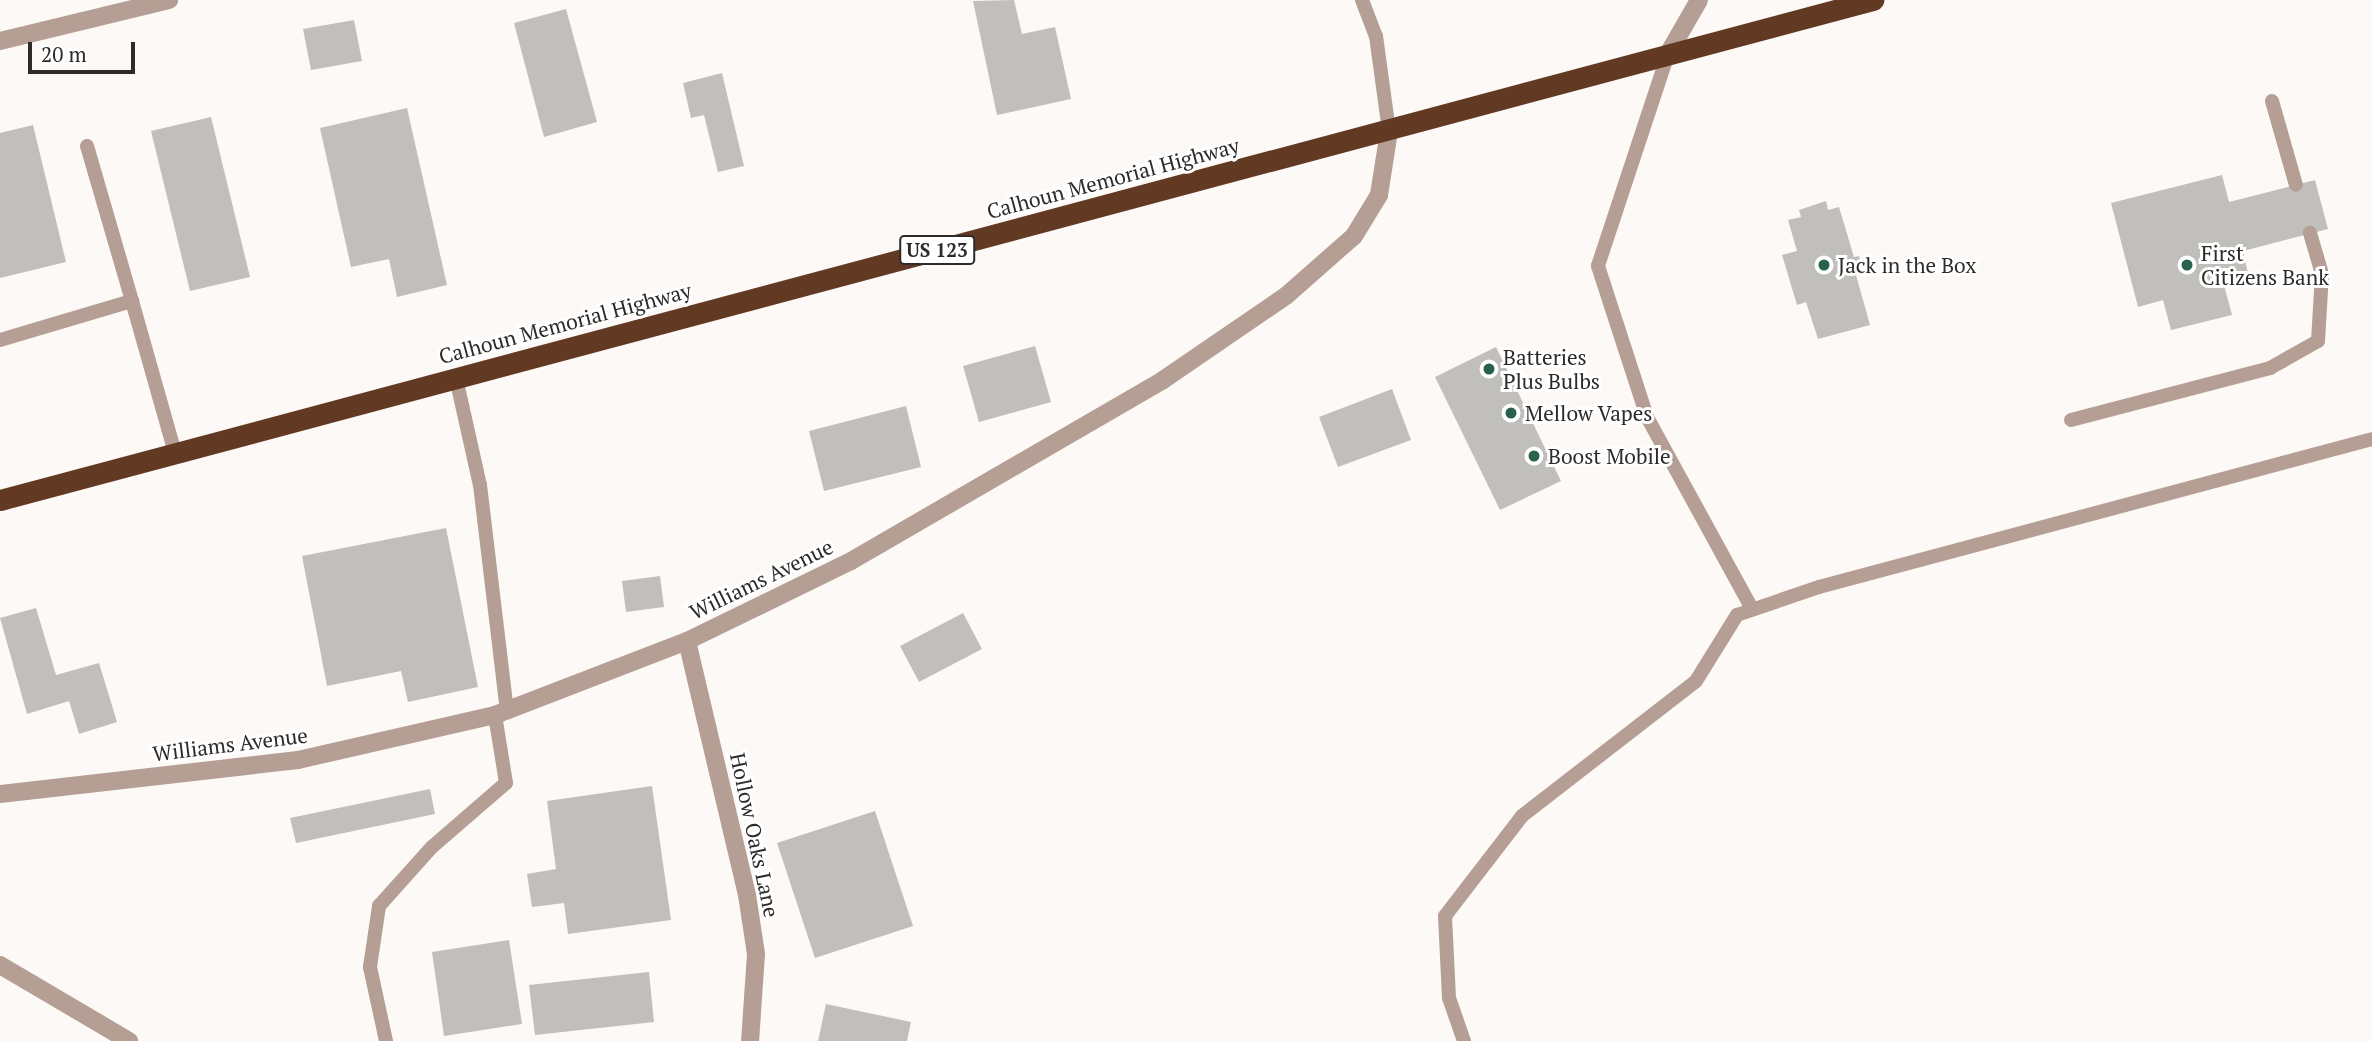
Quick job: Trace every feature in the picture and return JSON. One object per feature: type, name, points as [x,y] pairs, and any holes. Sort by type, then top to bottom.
[{"type":"highway","name":"Calhoun Memorial Highway","points":[[0,500],[1873,0]]},
{"type":"street","points":[[0,41],[169,0]]},
{"type":"street","points":[[1668,54],[1699,0]]},
{"type":"street","name":"Williams Avenue","points":[[0,794],[298,760],[501,713],[687,641],[850,561],[1163,380],[1287,295],[1354,236],[1379,195],[1389,131]]},
{"type":"street","name":"Hollow Oaks Lane","points":[[687,641],[749,907],[756,954],[750,1041]]},
{"type":"street","points":[[0,965],[130,1041]]},
{"type":"lane","points":[[1362,0],[1376,36],[1389,131]]},
{"type":"lane","points":[[1668,54],[1598,266],[1647,416],[1752,609]]},
{"type":"lane","points":[[2272,100],[2296,185]]},
{"type":"lane","points":[[87,146],[175,453]]},
{"type":"lane","points":[[2071,420],[2270,368],[2318,341],[2322,274],[2311,233]]},
{"type":"lane","points":[[0,340],[132,301]]},
{"type":"lane","points":[[386,1041],[370,967],[379,906],[432,847],[506,783],[480,485],[456,378]]},
{"type":"lane","points":[[1464,1041],[1448,998],[1445,916],[1522,816],[1696,681],[1737,615],[1819,587],[2372,439]]},
{"type":"building","points":[[1014,0],[1022,34],[1055,27],[1071,99],[997,115],[973,1]]},
{"type":"building","points":[[566,9],[597,122],[544,137],[514,23]]},
{"type":"building","points":[[354,20],[362,61],[311,70],[303,29]]},
{"type":"building","points":[[722,73],[744,166],[718,172],[704,115],[691,118],[683,83]]},
{"type":"building","points":[[407,108],[447,285],[397,297],[389,259],[351,267],[320,128]]},
{"type":"building","points":[[211,117],[250,277],[190,291],[151,131]]},
{"type":"building","points":[[33,125],[66,262],[0,278],[0,133]]},
{"type":"building","name":"First Citizens Bank","points":[[2222,175],[2229,202],[2315,180],[2328,229],[2243,251],[2249,278],[2224,285],[2232,315],[2171,330],[2163,300],[2138,307],[2111,203]]},
{"type":"building","name":"Jack in the Box","points":[[1826,201],[1828,210],[1839,207],[1854,257],[1859,256],[1864,273],[1856,275],[1870,325],[1818,339],[1806,302],[1797,305],[1782,255],[1797,251],[1788,220],[1801,217],[1799,210]]},
{"type":"building","points":[[1035,346],[1051,402],[979,422],[963,366]]},
{"type":"building","points":[[1496,347],[1561,481],[1500,510],[1435,377]]},
{"type":"building","points":[[1392,389],[1411,440],[1338,467],[1319,417]]},
{"type":"building","points":[[906,406],[921,467],[824,491],[809,431]]},
{"type":"building","points":[[446,528],[478,687],[408,702],[401,671],[327,686],[302,556]]},
{"type":"building","points":[[660,576],[664,607],[626,612],[622,581]]},
{"type":"building","points":[[36,608],[56,675],[99,663],[117,722],[79,734],[69,701],[27,714],[0,618]]},
{"type":"building","points":[[963,613],[982,649],[919,682],[900,646]]},
{"type":"building","points":[[652,786],[671,920],[568,934],[564,903],[532,907],[527,874],[556,869],[547,801]]},
{"type":"building","points":[[430,789],[435,814],[296,843],[290,818]]},
{"type":"building","points":[[875,811],[913,926],[815,958],[777,843]]},
{"type":"building","points":[[509,940],[522,1024],[444,1036],[432,952]]},
{"type":"building","points":[[649,972],[654,1022],[535,1035],[529,985]]},
{"type":"building","points":[[826,1004],[911,1022],[907,1041],[818,1041]]},
{"type":"place","name":"Jack in the Box","points":[[1824,265]]},
{"type":"place","name":"First Citizens Bank","points":[[2187,265]]},
{"type":"place","name":"Batteries Plus Bulbs","points":[[1489,369]]},
{"type":"place","name":"Mellow Vapes","points":[[1511,413]]},
{"type":"place","name":"Boost Mobile","points":[[1534,456]]}]
